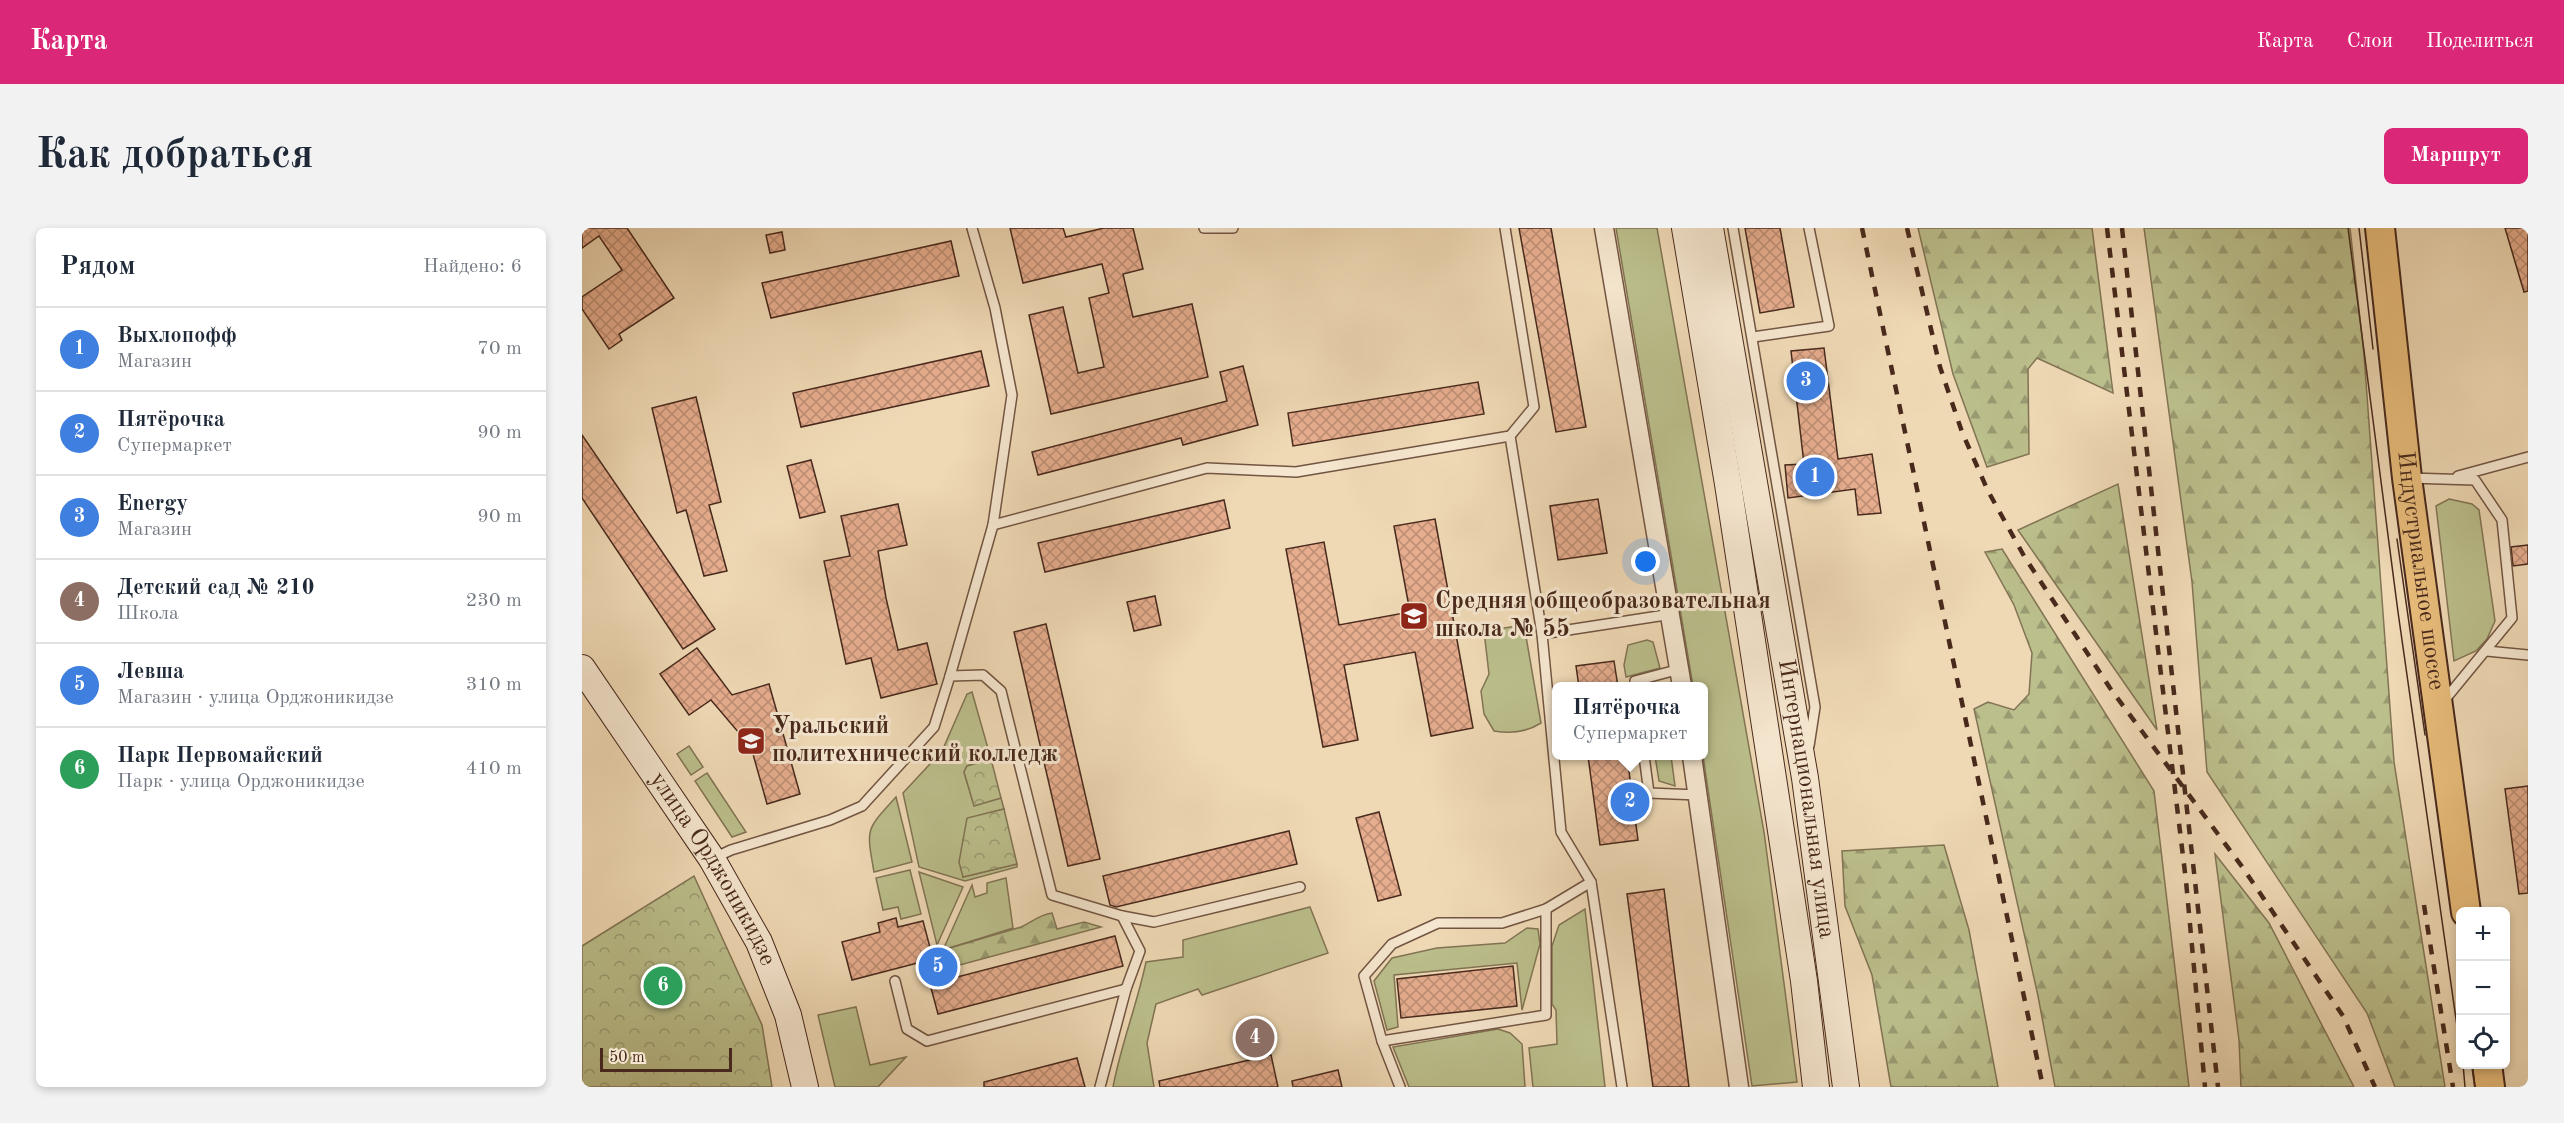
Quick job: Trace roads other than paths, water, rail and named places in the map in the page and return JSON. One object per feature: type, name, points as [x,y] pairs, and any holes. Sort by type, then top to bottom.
[{"type":"main road","name":"Интернациональная улица","points":[[1685,228],[1730,496],[1804,981],[1816,1087]]},
{"type":"main road","name":"Интернациональная улица","points":[[1710,228],[1804,774],[1846,1087]]},
{"type":"main road","name":"Индустриальное шоссе","points":[[2380,228],[2407,478],[2465,907]]},
{"type":"main road","name":"улица Орджоникидзе","points":[[582,668],[712,859],[759,942],[788,1016],[805,1087]]},
{"type":"main road","points":[[2488,1069],[2490,1087]]},
{"type":"street","points":[[1604,228],[1672,614],[1681,678]]},
{"type":"street","points":[[1693,760],[1739,1087]]},
{"type":"lane","points":[[712,859],[730,850],[830,820],[862,806],[934,727],[993,525],[1012,395],[995,308],[972,228]]},
{"type":"lane","points":[[1204,228],[1233,228]]},
{"type":"lane","points":[[993,525],[1207,468],[1296,472],[1510,436],[1534,407],[1505,228]]},
{"type":"lane","points":[[1733,228],[1815,707],[1804,774]]},
{"type":"lane","points":[[1753,337],[1829,326],[1809,228]]},
{"type":"lane","points":[[1510,436],[1542,634],[1552,738]]},
{"type":"lane","points":[[2448,478],[2528,457]]},
{"type":"lane","points":[[2407,478],[2475,480],[2502,520],[2512,618],[2438,709]]},
{"type":"lane","points":[[1542,634],[1672,614]]},
{"type":"lane","points":[[2487,651],[2528,655]]},
{"type":"lane","points":[[950,676],[983,675],[1001,691],[1052,895],[1122,915],[1154,921],[1300,887]]},
{"type":"lane","points":[[1635,682],[1681,678]]},
{"type":"lane","points":[[1554,760],[1561,832],[1591,882],[1622,1087]]},
{"type":"lane","points":[[1645,760],[1649,793],[1698,795]]},
{"type":"lane","points":[[1400,1087],[1382,1041],[1364,976],[1392,944],[1438,923],[1502,923],[1546,909],[1591,882]]},
{"type":"lane","points":[[1382,1041],[1546,1015],[1546,909]]},
{"type":"lane","points":[[1100,1087],[1126,989],[1140,951],[1122,915]]},
{"type":"lane","points":[[895,981],[907,1029],[927,1041],[1126,989]]},
{"type":"tram line","points":[[2348,228],[2398,612],[2456,1019]]},
{"type":"tram line","points":[[2359,228],[2373,349]]},
{"type":"tram line","points":[[2397,539],[2425,735]]},
{"type":"tram line","points":[[2463,1069],[2465,1087]]},
{"type":"tram line","points":[[2473,1069],[2475,1087]]},
{"type":"railway","points":[[1862,228],[2043,1087]]},
{"type":"railway","points":[[1907,228],[1940,367],[1962,432],[1988,491],[2024,556],[2110,688],[2243,868],[2343,1016],[2375,1087]]},
{"type":"railway","points":[[2107,228],[2186,881],[2205,1087]]},
{"type":"railway","points":[[2122,228],[2218,1087]]},
{"type":"railway","points":[[2424,905],[2453,1087]]},
{"type":"place","name":"Energy","points":[[1806,381]]},
{"type":"place","name":"Выхлопофф","points":[[1815,477]]},
{"type":"place","name":"Средняя общеобразовательная школа № 55","points":[[1414,616]]},
{"type":"place","name":"Уральский политехнический колледж","points":[[751,741]]},
{"type":"place","name":"Пятёрочка","points":[[1630,802]]},
{"type":"place","name":"Левша","points":[[938,967]]},
{"type":"place","name":"Парк Первомайский","points":[[663,986]]},
{"type":"place","name":"Детский сад № 210","points":[[1255,1038]]}]
